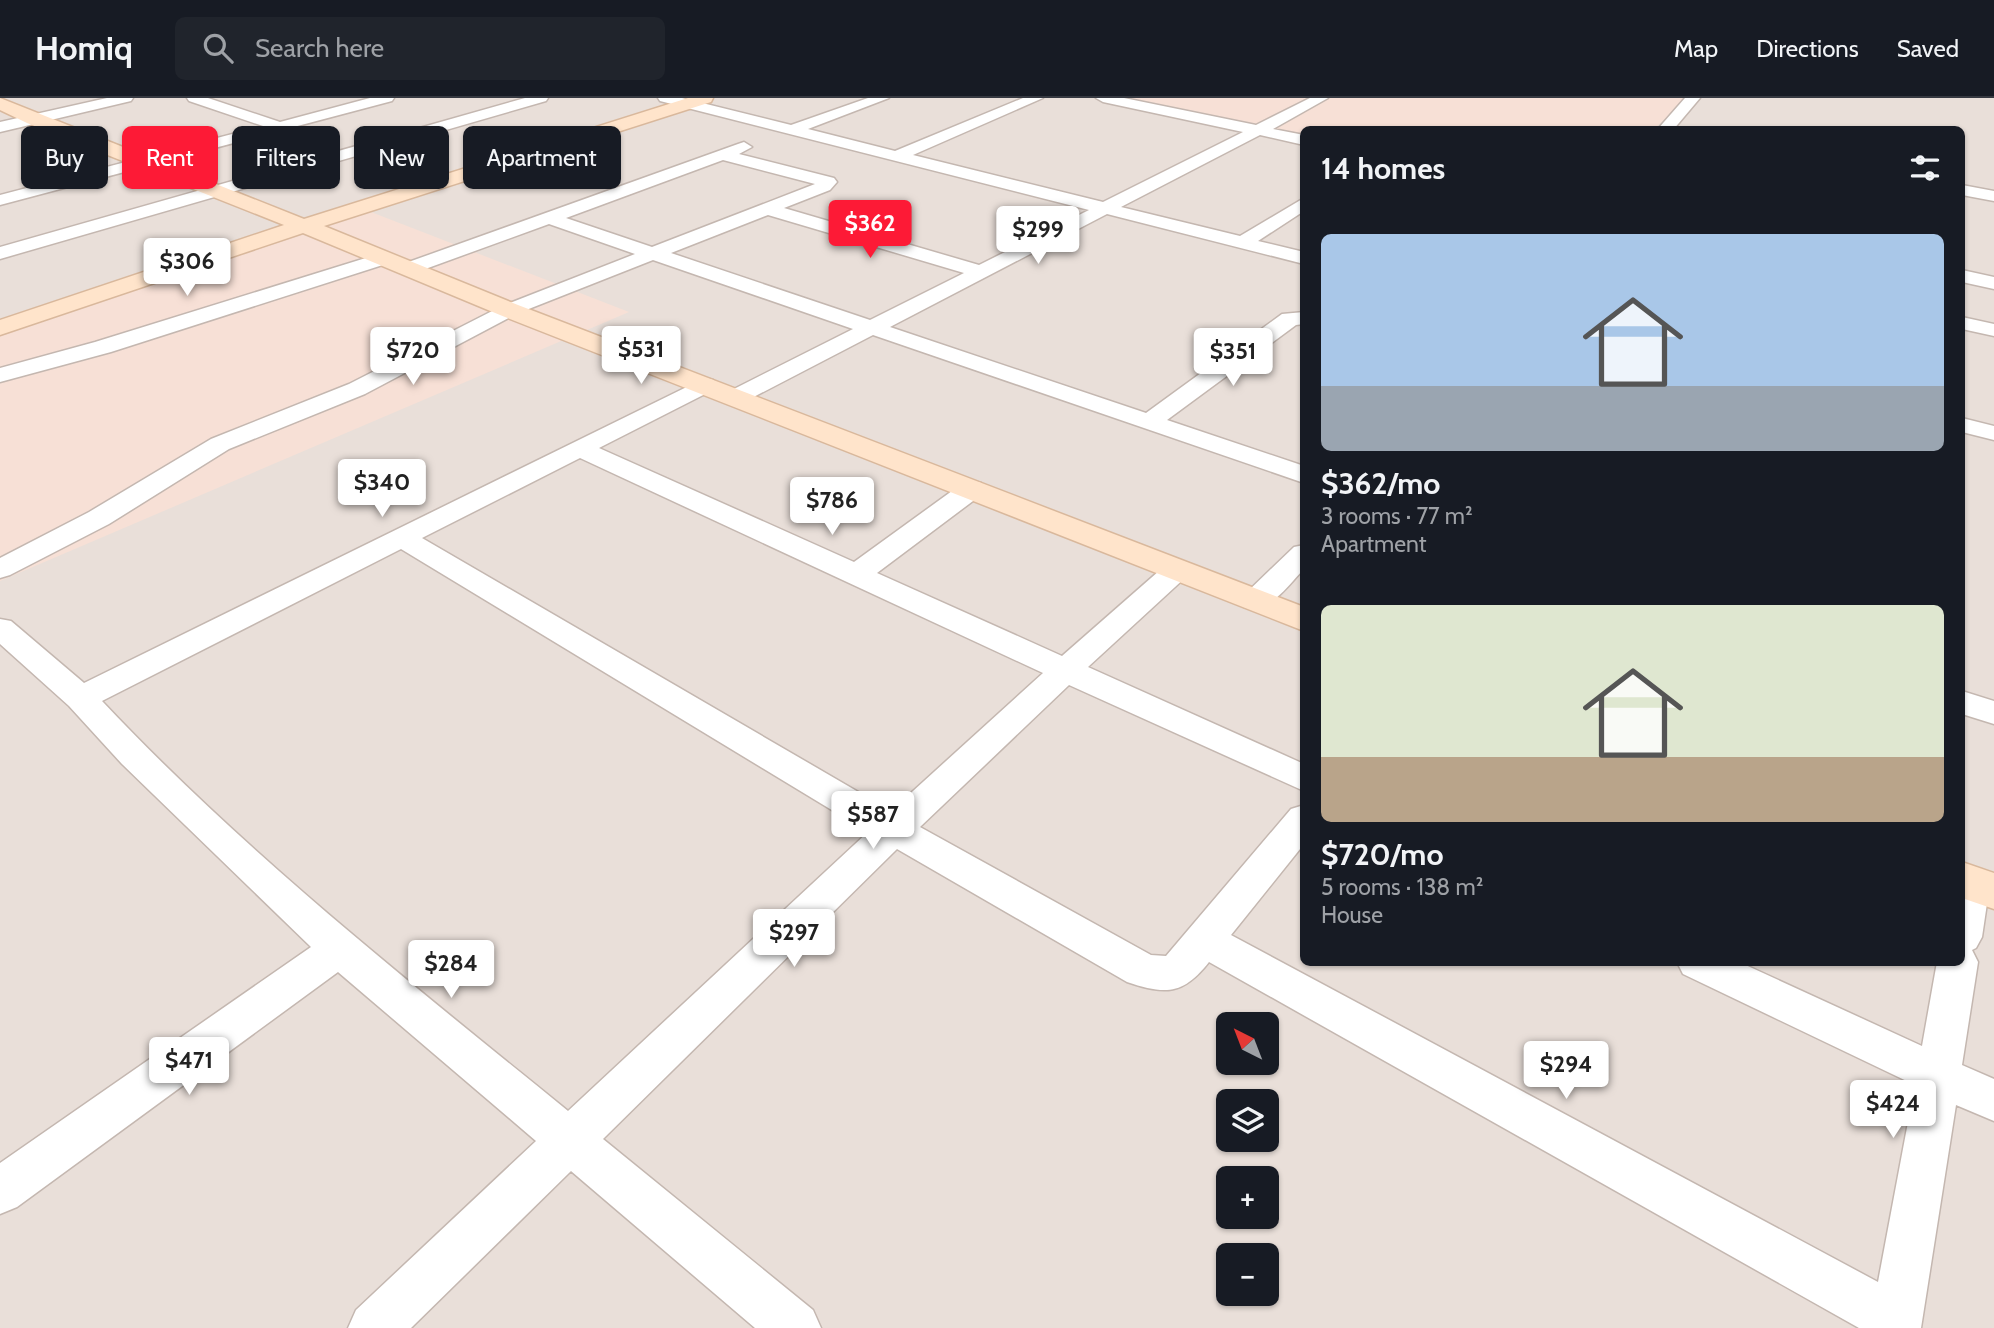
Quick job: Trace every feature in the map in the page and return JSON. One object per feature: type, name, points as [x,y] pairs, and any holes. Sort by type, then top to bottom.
[{"type":"street","points":[[0,127],[126,98]]},
{"type":"street","points":[[194,98],[280,126],[387,98]]},
{"type":"street","points":[[665,98],[696,101],[791,131],[1300,257]]},
{"type":"street","points":[[410,268],[882,98]]},
{"type":"street","points":[[897,156],[1036,98]]},
{"type":"street","points":[[1107,98],[1300,139]]},
{"type":"street","points":[[736,397],[1321,98]]},
{"type":"street","points":[[1668,126],[1693,98]]},
{"type":"street","points":[[0,253],[527,99]]},
{"type":"street","points":[[0,328],[303,226],[696,101]]},
{"type":"street","points":[[0,103],[122,155]]},
{"type":"street","points":[[340,147],[353,152]]},
{"type":"street","points":[[0,569],[99,518],[220,444],[369,383],[509,310],[655,255],[824,187],[828,182],[723,155]]},
{"type":"street","points":[[0,200],[122,168]]},
{"type":"street","points":[[11,181],[57,202]]},
{"type":"street","points":[[210,189],[509,310],[1300,618]]},
{"type":"street","points":[[1965,191],[1994,197]]},
{"type":"street","points":[[1244,242],[1300,206]]},
{"type":"street","points":[[768,209],[982,272]]},
{"type":"street","points":[[80,212],[104,223]]},
{"type":"street","points":[[549,218],[1300,474]]},
{"type":"street","points":[[0,375],[103,347],[385,258]]},
{"type":"street","points":[[1965,277],[1994,283]]},
{"type":"street","points":[[1152,421],[1290,319],[1300,318]]},
{"type":"street","points":[[1965,324],[1994,330]]},
{"type":"street","points":[[80,698],[705,385]]},
{"type":"street","points":[[1965,426],[1994,433]]},
{"type":"street","points":[[579,448],[1300,777]]},
{"type":"street","points":[[855,575],[972,489]]},
{"type":"street","points":[[401,537],[894,830],[1142,970],[1162,974],[1179,970],[1300,823]]},
{"type":"street","points":[[1255,601],[1300,557]]},
{"type":"street","points":[[374,1328],[894,830],[1063,671],[1177,570]]},
{"type":"street","points":[[0,628],[80,698],[134,756],[339,949],[794,1328]]},
{"type":"street","points":[[1965,703],[1994,713]]},
{"type":"street","points":[[1965,926],[1976,885]]},
{"type":"street","points":[[1204,940],[1896,1324],[1957,966]]},
{"type":"street","points":[[0,1191],[339,949]]},
{"type":"street","points":[[1706,966],[1994,1101]]},
{"type":"shaded area","points":[[0,98],[1994,98],[1994,1328],[0,1328]]},
{"type":"shaded area","points":[[1119,98],[1688,98],[1657,126],[1300,126],[1300,134]]},
{"type":"shaded area","points":[[371,212],[629,312],[0,581],[0,329]]}]
